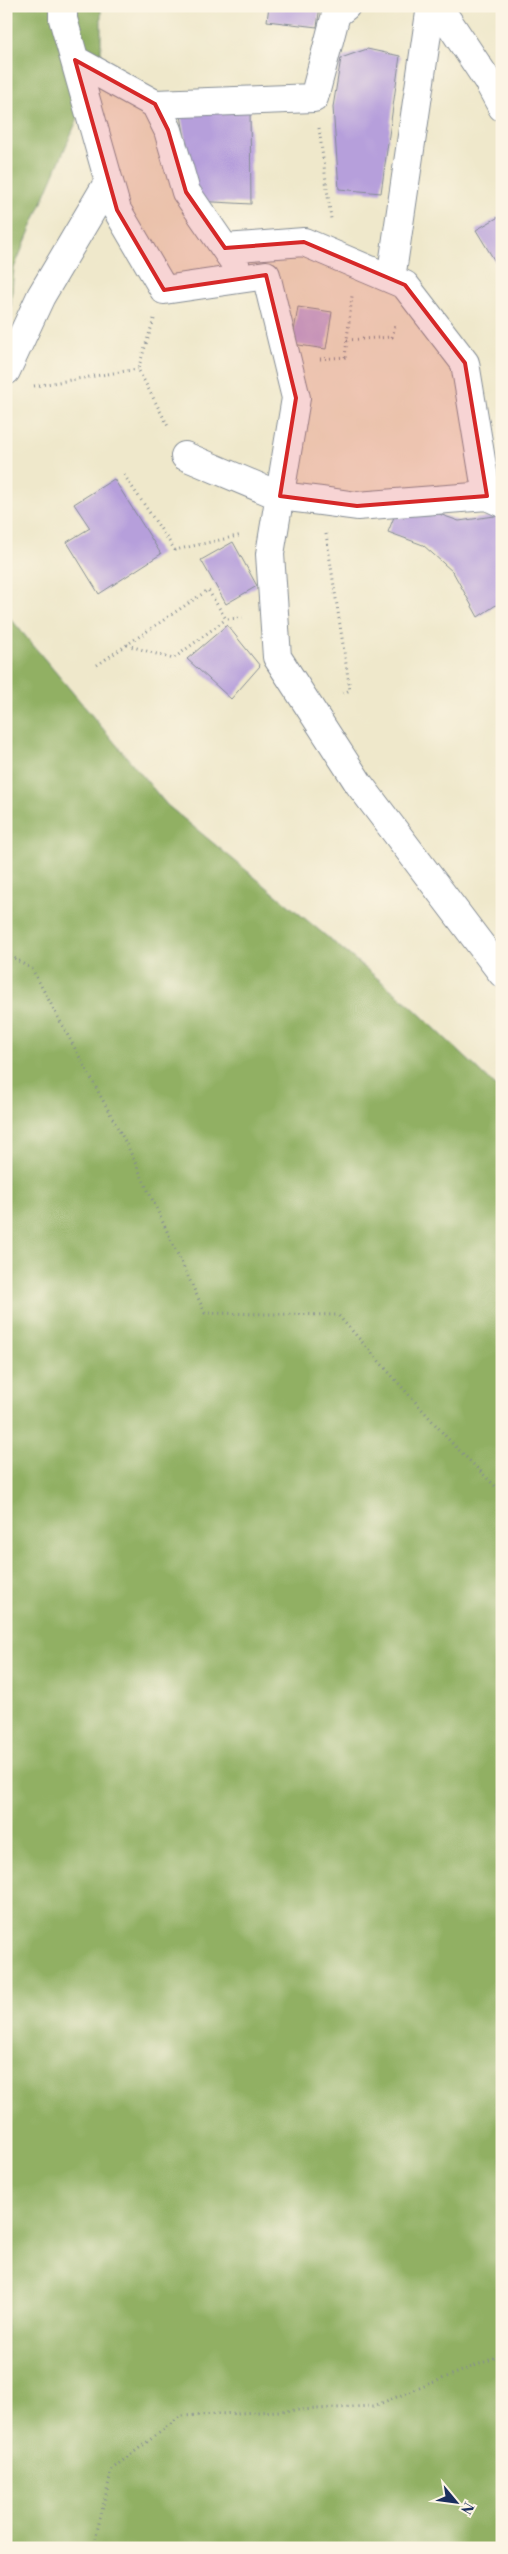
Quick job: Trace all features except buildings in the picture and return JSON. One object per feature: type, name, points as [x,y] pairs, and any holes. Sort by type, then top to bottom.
[{"type":"street","points":[[63,6],[63,19],[117,210],[164,290],[266,275],[296,398],[270,554],[277,657],[359,784],[502,973]]},
{"type":"street","points":[[75,60],[154,104],[314,98],[336,14],[346,6]]},
{"type":"street","points":[[398,282],[431,6]]},
{"type":"street","points":[[438,6],[488,82],[502,107]]},
{"type":"street","points":[[154,104],[168,130],[186,192],[246,278]]},
{"type":"street","points":[[16,379],[41,296],[109,181]]},
{"type":"street","points":[[185,456],[280,496],[321,502],[357,506],[494,499],[465,363],[398,282],[304,242],[225,248]]},
{"type":"path","points":[[287,360],[345,357],[347,340],[346,260],[314,98]]},
{"type":"path","points":[[347,340],[392,337],[398,282]]},
{"type":"path","points":[[164,290],[138,368],[185,456]]},
{"type":"path","points":[[16,379],[138,368]]},
{"type":"path","points":[[124,475],[175,550],[274,528]]},
{"type":"path","points":[[311,710],[350,690],[321,502]]},
{"type":"path","points":[[96,665],[208,590],[226,619]]},
{"type":"path","points":[[126,645],[174,659],[226,619],[274,615]]},
{"type":"path","points":[[6,953],[32,968],[127,1145],[205,1313],[338,1315],[450,1441],[502,1493]]},
{"type":"path","points":[[93,2548],[112,2469],[182,2416],[374,2406],[502,2355]]},
{"type":"highlighted area","points":[[75,60],[155,104],[168,130],[186,192],[225,248],[304,242],[405,285],[465,363],[487,496],[357,506],[280,496],[296,398],[266,275],[164,290],[117,210]]},
{"type":"green space","points":[[6,6],[101,6],[101,64],[14,268],[6,361]]},
{"type":"green space","points":[[6,613],[167,805],[410,1005],[502,1092],[502,2548],[6,2548]]}]
